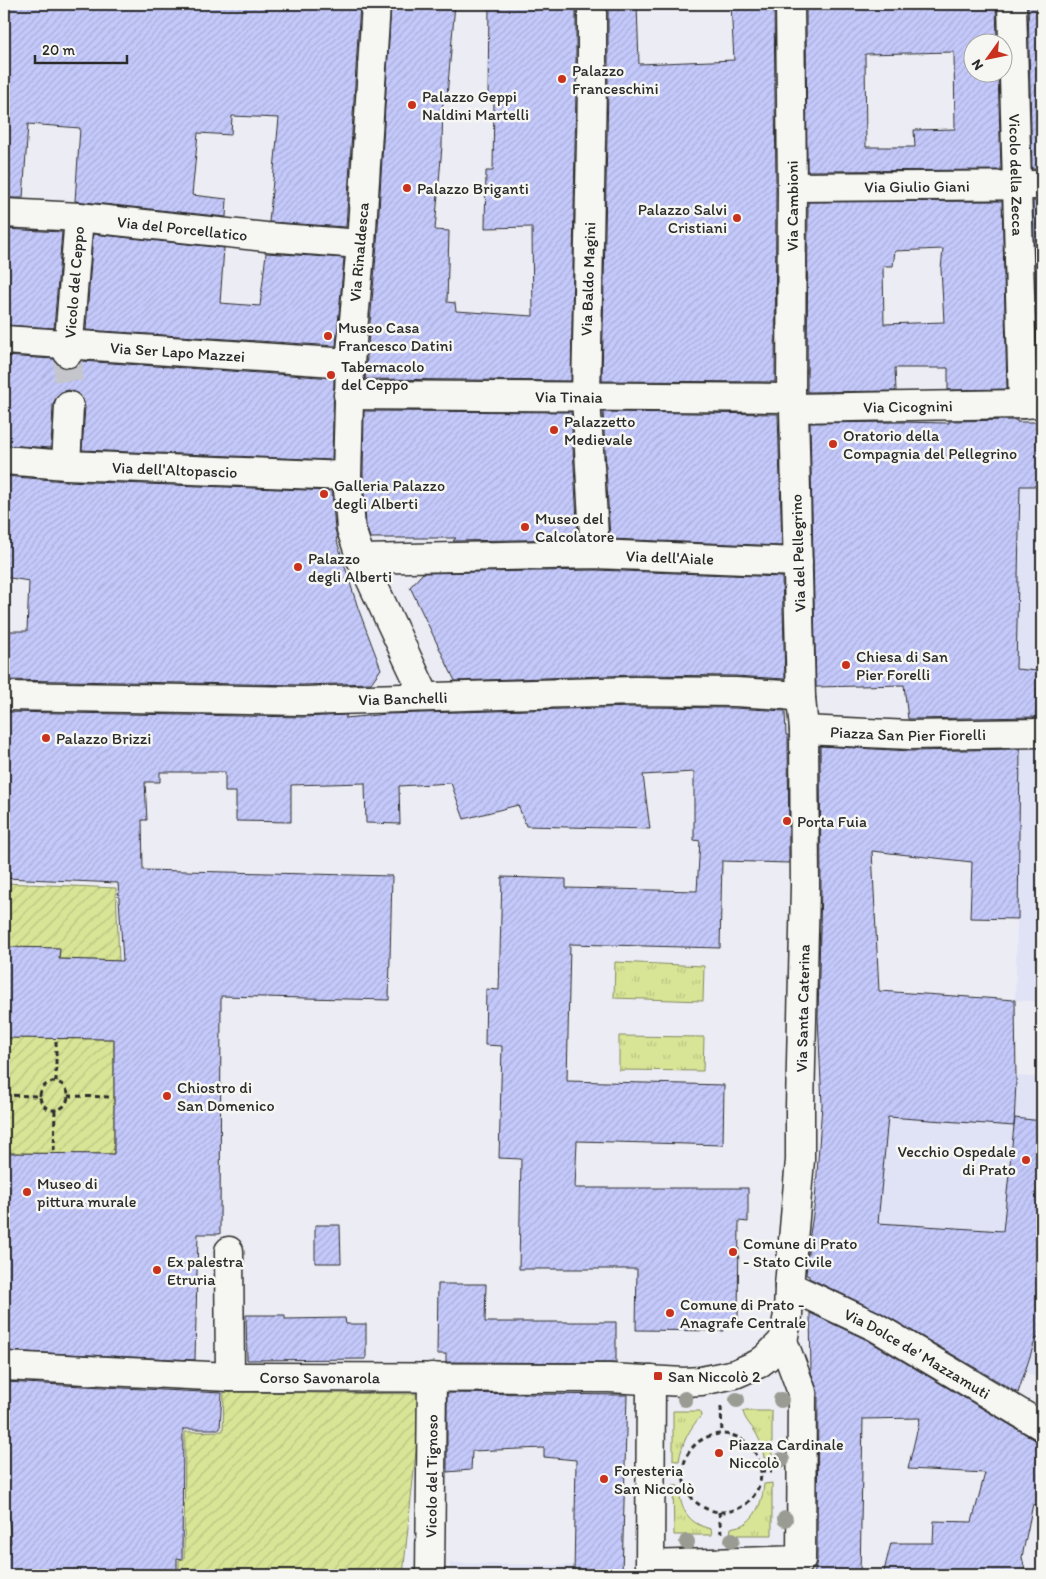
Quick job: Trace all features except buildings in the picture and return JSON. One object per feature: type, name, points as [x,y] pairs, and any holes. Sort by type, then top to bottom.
[{"type":"street","name":"Via Rinaldesca","points":[[376,4],[361,244],[348,395],[347,476],[351,528],[361,559],[425,696]]},
{"type":"street","name":"Via Baldo Magini","points":[[592,4],[586,397],[595,554]]},
{"type":"street","name":"Via Cambioni","points":[[790,4],[792,403]]},
{"type":"street","name":"Vicolo della Zecca","points":[[1012,4],[1029,184],[1022,347],[1032,404]]},
{"type":"street","name":"Via Giulio Giani","points":[[792,187],[1029,184]]},
{"type":"street","name":"Via del Porcellatico","points":[[4,213],[78,217],[266,237],[361,244]]},
{"type":"street","name":"Vicolo del Ceppo","points":[[68,349],[78,217]]},
{"type":"street","name":"Via Ser Lapo Mazzei","points":[[4,340],[68,349],[350,363]]},
{"type":"street","name":"Via Tinaia","points":[[348,395],[586,397],[792,403]]},
{"type":"street","name":"Via Cicognini","points":[[792,403],[1032,404]]},
{"type":"street","name":"Via del Pellegrino","points":[[792,403],[801,698]]},
{"type":"street","points":[[66,466],[69,406]]},
{"type":"street","name":"Via dell'Altopascio","points":[[4,460],[66,466],[347,476]]},
{"type":"street","name":"Via dell'Aiale","points":[[361,559],[595,554],[798,562]]},
{"type":"street","name":"Via Banchelli","points":[[4,696],[260,701],[362,700],[425,696],[635,691],[735,692],[785,695],[801,698]]},
{"type":"street","points":[[801,698],[804,730]]},
{"type":"street","name":"Piazza San Pier Fiorelli","points":[[804,730],[919,735],[1042,733]]},
{"type":"street","name":"Via Santa Caterina","points":[[789,1286],[800,1160],[805,886],[804,730]]},
{"type":"street","points":[[228,1251],[230,1376]]},
{"type":"street","points":[[783,1341],[758,1364],[735,1374],[701,1381],[644,1380],[650,1564],[801,1560],[802,1392],[783,1341],[788,1315],[789,1286]]},
{"type":"street","name":"Via Dolce de' Mazzamuti","points":[[789,1286],[874,1326],[1042,1426]]},
{"type":"street","name":"Corso Savonarola","points":[[4,1366],[230,1376],[644,1380]]},
{"type":"street","name":"Vicolo del Tignoso","points":[[430,1575],[432,1377]]},
{"type":"path","points":[[56,1040],[56,1082]]},
{"type":"path","points":[[56,1082],[66,1088],[68,1096],[65,1106],[56,1110],[45,1107],[41,1102],[40,1096],[43,1088],[48,1084],[56,1082]]},
{"type":"path","points":[[4,1095],[40,1096]]},
{"type":"path","points":[[68,1096],[112,1097]]},
{"type":"path","points":[[54,1151],[56,1110]]},
{"type":"path","points":[[721,1404],[722,1434]]},
{"type":"path","points":[[722,1434],[735,1436],[747,1443],[756,1453],[761,1479],[757,1491],[748,1502],[738,1509],[720,1512],[703,1507],[693,1500],[686,1489],[684,1465],[689,1452],[698,1442],[709,1436],[722,1434]]},
{"type":"path","points":[[720,1512],[721,1535]]},
{"type":"shaded area","points":[[926,422],[1042,422],[1042,1002],[1015,1000],[1020,748],[943,748],[908,724],[905,689],[925,467]]},
{"type":"shaded area","points":[[826,1060],[1042,1078],[1042,1380],[813,1271]]},
{"type":"shaded area","points":[[450,1563],[766,1569],[767,1575],[450,1575]]},
{"type":"green space","points":[[4,883],[116,888],[119,961],[59,959],[60,948],[4,947]]},
{"type":"green space","points":[[615,962],[704,966],[703,1001],[614,998]]},
{"type":"green space","points":[[619,1036],[704,1037],[703,1071],[619,1070]]},
{"type":"green space","points":[[4,1038],[114,1039],[114,1154],[4,1153]]},
{"type":"green space","points":[[224,1392],[422,1394],[403,1575],[179,1575],[179,1560],[184,1559],[185,1432],[223,1431]]},
{"type":"green space","points":[[673,1411],[700,1411],[701,1416],[687,1437],[679,1461],[673,1461]]},
{"type":"green space","points":[[743,1411],[772,1411],[772,1458],[764,1458],[760,1440]]},
{"type":"green space","points":[[772,1483],[772,1535],[730,1535],[731,1528],[745,1524],[754,1515],[761,1500],[764,1484]]},
{"type":"green space","points":[[673,1485],[678,1486],[686,1514],[696,1523],[711,1529],[712,1535],[674,1535]]},
{"type":"tunnel","points":[[68,353],[69,406]]},
{"type":"place","name":"Palazzo Franceschini","points":[[562,79]]},
{"type":"place","name":"Palazzo Geppi Naldini Martelli","points":[[412,105]]},
{"type":"place","name":"Palazzo Briganti","points":[[407,188]]},
{"type":"place","name":"Palazzo Salvi Cristiani","points":[[737,218]]},
{"type":"place","name":"Museo Casa Francesco Datini","points":[[328,336]]},
{"type":"place","name":"Tabernacolo del Ceppo","points":[[331,375]]},
{"type":"place","name":"Palazzetto Medievale","points":[[554,430]]},
{"type":"place","name":"Oratorio della Compagnia del Pellegrino","points":[[833,444]]},
{"type":"place","name":"Galleria Palazzo degli Alberti","points":[[324,494]]},
{"type":"place","name":"Museo del Calcolatore","points":[[525,527]]},
{"type":"place","name":"Palazzo degli Alberti","points":[[298,567]]},
{"type":"place","name":"Chiesa di San Pier Forelli","points":[[846,665]]},
{"type":"place","name":"Palazzo Brizzi","points":[[46,738]]},
{"type":"place","name":"Porta Fuia","points":[[787,821]]},
{"type":"place","name":"Chiostro di San Domenico","points":[[167,1096]]},
{"type":"place","name":"Vecchio Ospedale di Prato","points":[[1026,1160]]},
{"type":"place","name":"Museo di pittura murale","points":[[27,1192]]},
{"type":"place","name":"Comune di Prato - Stato Civile","points":[[733,1252]]},
{"type":"place","name":"Ex palestra Etruria","points":[[157,1270]]},
{"type":"place","name":"Comune di Prato - Anagrafe Centrale","points":[[670,1313]]},
{"type":"place","name":"San Niccolò 2","points":[[658,1376]]},
{"type":"place","name":"Piazza Cardinale Niccolò","points":[[719,1453]]},
{"type":"place","name":"Foresteria San Niccolò","points":[[604,1479]]}]
